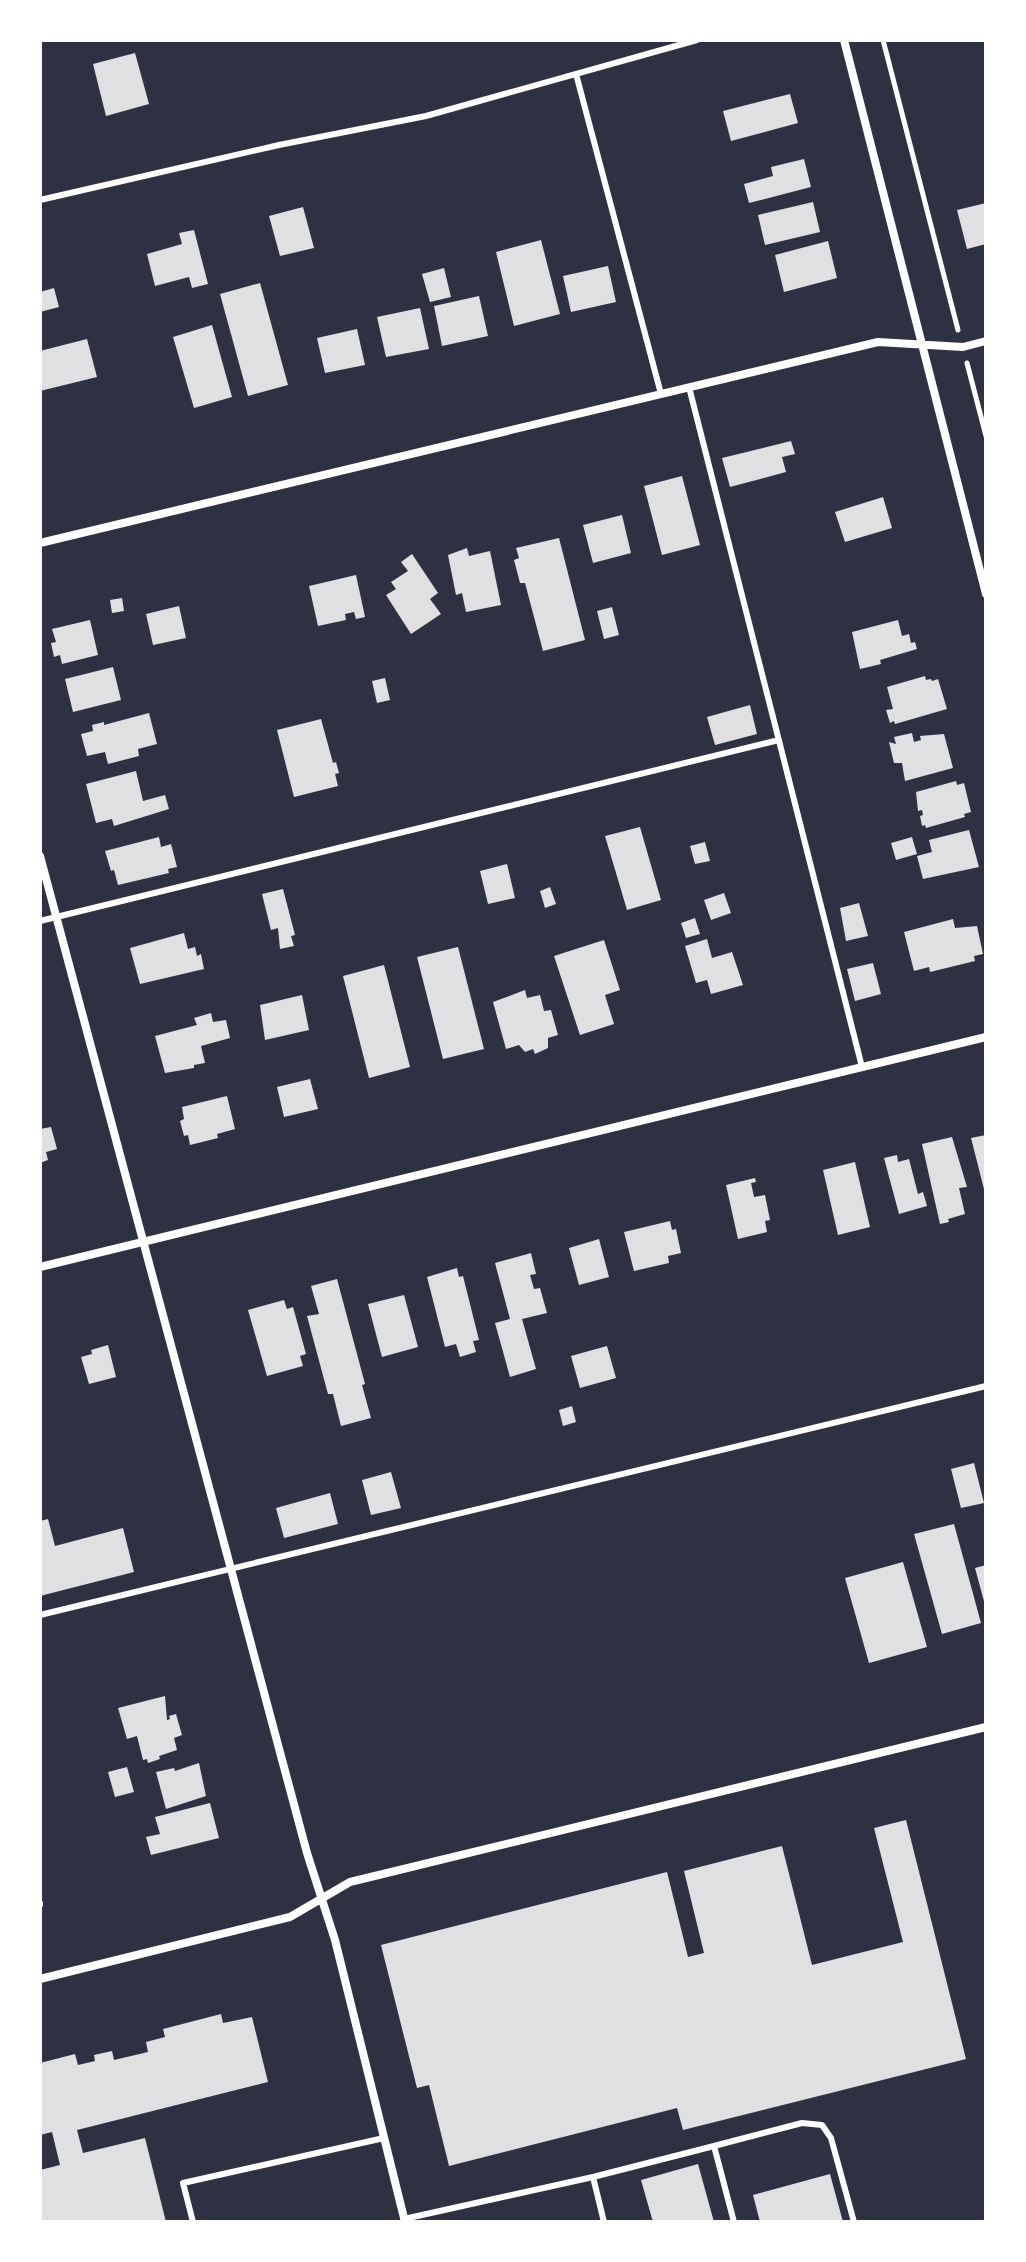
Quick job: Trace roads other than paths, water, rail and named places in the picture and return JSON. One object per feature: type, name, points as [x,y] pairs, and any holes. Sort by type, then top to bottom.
[{"type":"street","points":[[844,40],[986,594]]},
{"type":"street","points":[[40,543],[884,341],[963,347],[986,341]]},
{"type":"street","points":[[40,856],[307,1853],[322,1899],[405,2220]]},
{"type":"street","points":[[40,1267],[986,1037]]},
{"type":"street","points":[[40,1979],[290,1917],[350,1882],[986,1727]]},
{"type":"lane","points":[[40,200],[279,145],[426,116],[697,40]]},
{"type":"lane","points":[[576,74],[661,394]]},
{"type":"lane","points":[[689,387],[862,1067]]},
{"type":"lane","points":[[40,921],[779,740]]},
{"type":"lane","points":[[40,1615],[986,1386]]},
{"type":"lane","points":[[405,2220],[593,2177],[802,2123],[822,2125],[831,2138],[854,2222]]},
{"type":"lane","points":[[193,2222],[183,2183],[384,2138]]},
{"type":"lane","points":[[714,2146],[734,2222]]},
{"type":"lane","points":[[593,2177],[604,2222]]}]
